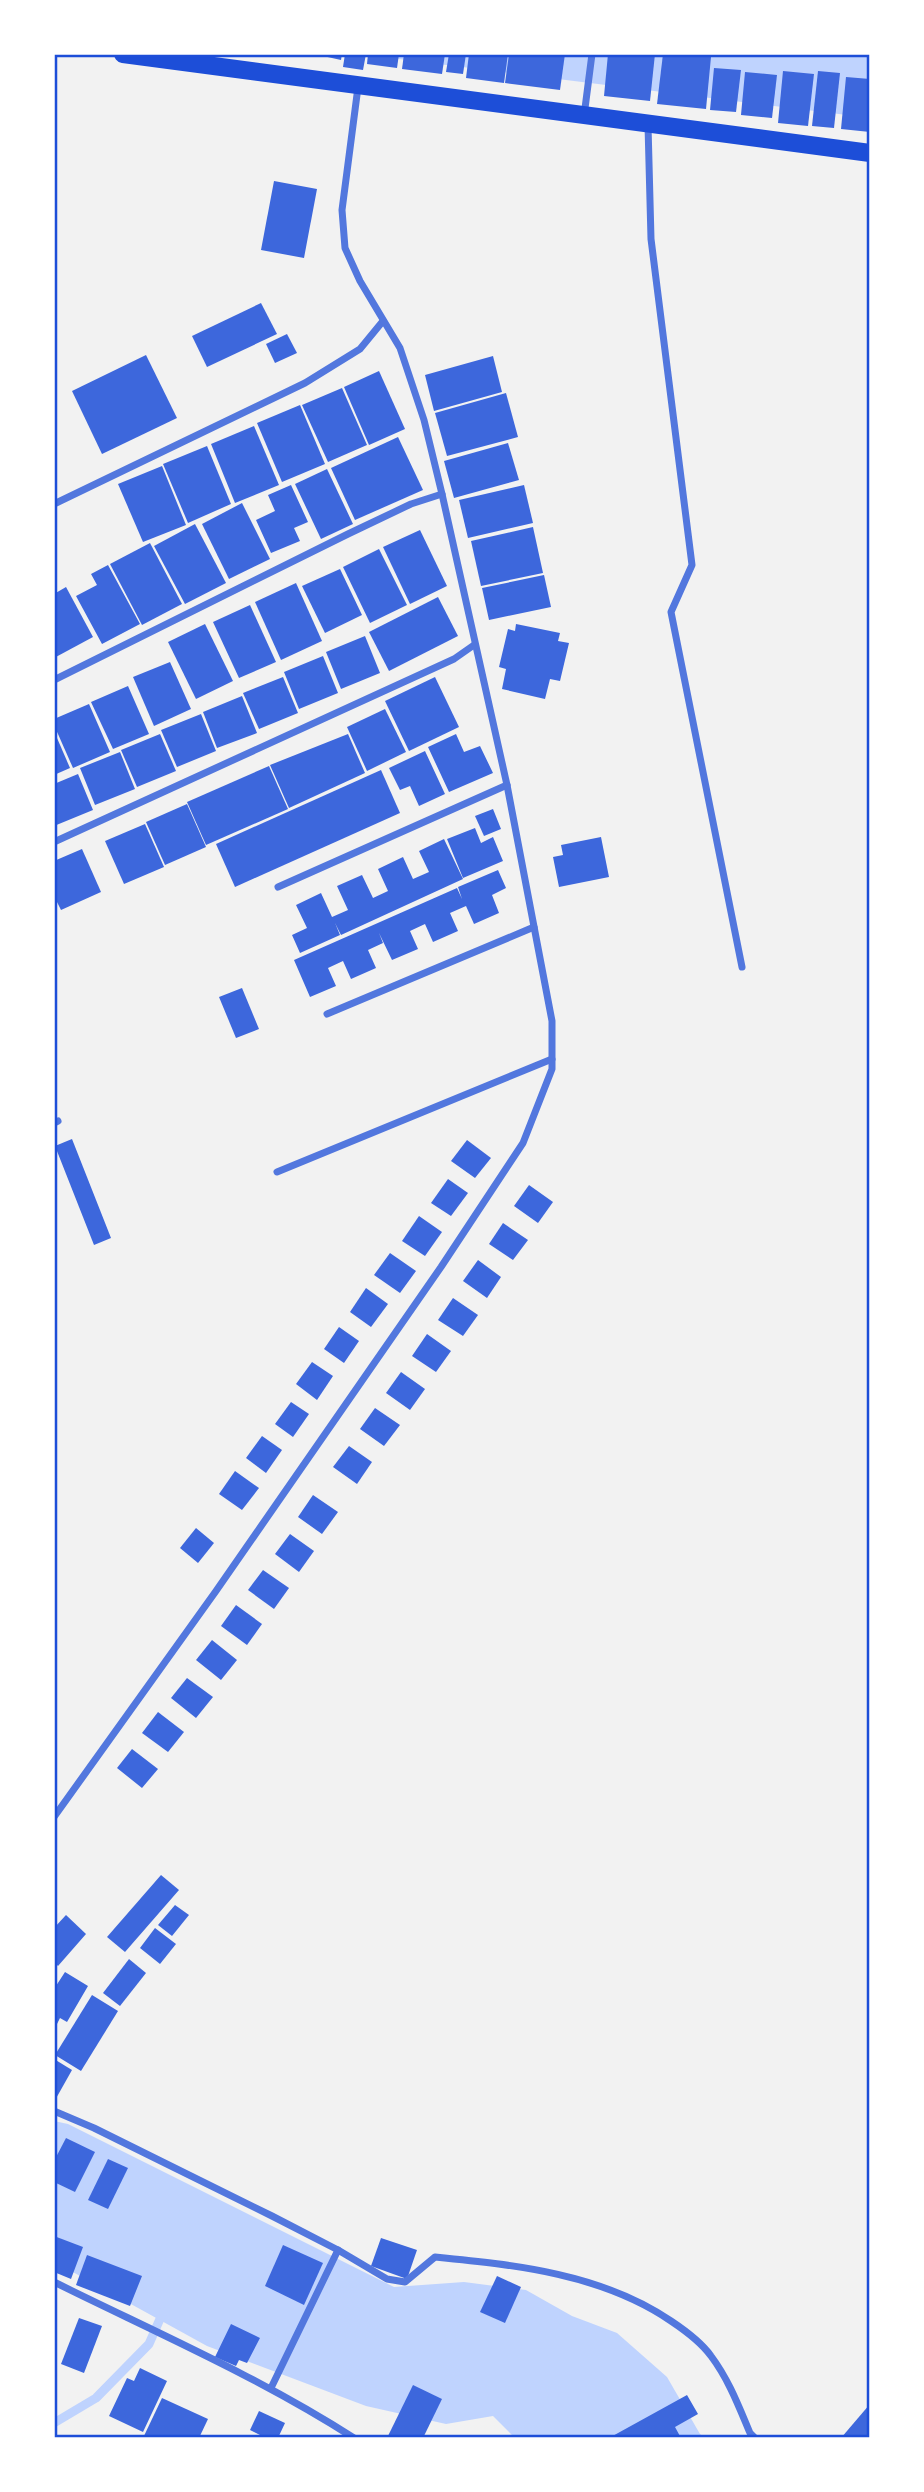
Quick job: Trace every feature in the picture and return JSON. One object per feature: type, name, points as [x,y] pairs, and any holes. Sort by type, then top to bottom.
[{"type":"main road","points":[[123,54],[870,153]]},
{"type":"street","points":[[584,116],[592,54]]},
{"type":"street","points":[[54,1817],[232,1569],[441,1267],[523,1143],[552,1069],[552,1021],[507,785],[424,421],[400,348],[360,281],[345,248],[342,211],[358,86]]},
{"type":"street","points":[[648,124],[651,239],[692,565],[671,612],[742,967]]},
{"type":"street","points":[[54,503],[305,383],[360,349],[383,321]]},
{"type":"street","points":[[54,680],[348,534],[442,494]]},
{"type":"street","points":[[54,842],[454,659],[474,645]]},
{"type":"street","points":[[278,887],[507,785]]},
{"type":"street","points":[[327,1014],[534,927]]},
{"type":"street","points":[[276,1172],[552,1059]]},
{"type":"street","points":[[54,2111],[94,2128],[387,2279],[405,2282],[435,2257],[512,2264],[604,2286],[648,2305],[690,2333],[711,2356],[734,2394],[750,2433],[755,2438]]},
{"type":"street","points":[[273,2384],[337,2253]]},
{"type":"street","points":[[54,2282],[140,2322],[181,2345],[273,2384],[354,2438]]},
{"type":"water","points":[[359,54],[870,54],[870,118],[831,113]]},
{"type":"water","points":[[54,2121],[68,2124],[394,2287],[464,2282],[526,2290],[572,2316],[617,2333],[667,2377],[700,2434],[705,2438],[515,2438],[493,2416],[446,2424],[366,2406],[207,2346],[71,2271],[54,2268]]},
{"type":"building","points":[[314,54],[342,54],[341,60]]},
{"type":"building","points":[[345,54],[366,54],[363,70],[343,67]]},
{"type":"building","points":[[368,54],[399,54],[397,68],[367,64]]},
{"type":"building","points":[[404,54],[445,54],[442,74],[402,69]]},
{"type":"building","points":[[449,54],[466,54],[463,74],[446,72]]},
{"type":"building","points":[[469,54],[508,54],[504,83],[466,78]]},
{"type":"building","points":[[509,54],[565,54],[560,90],[505,83]]},
{"type":"building","points":[[608,54],[655,54],[650,101],[604,96]]},
{"type":"building","points":[[663,54],[711,57],[706,109],[657,104]]},
{"type":"building","points":[[714,68],[741,70],[736,112],[710,110]]},
{"type":"building","points":[[783,71],[814,74],[808,126],[778,123]]},
{"type":"building","points":[[818,71],[840,73],[834,128],[812,126]]},
{"type":"building","points":[[745,72],[777,75],[772,118],[741,115]]},
{"type":"building","points":[[846,77],[870,79],[870,132],[841,129]]},
{"type":"building","points":[[274,181],[317,189],[304,258],[261,250]]},
{"type":"building","points":[[261,303],[277,334],[207,367],[192,336]]},
{"type":"building","points":[[287,334],[297,353],[275,363],[266,344]]},
{"type":"building","points":[[146,355],[177,418],[102,454],[72,391]]},
{"type":"building","points":[[493,356],[502,392],[434,411],[425,375]]},
{"type":"building","points":[[379,371],[405,429],[369,445],[344,387]]},
{"type":"building","points":[[342,388],[367,445],[328,462],[302,405]]},
{"type":"building","points":[[506,393],[518,437],[447,456],[435,413]]},
{"type":"building","points":[[300,405],[325,464],[282,482],[257,423]]},
{"type":"building","points":[[254,426],[279,485],[235,503],[211,444]]},
{"type":"building","points":[[398,437],[423,490],[355,520],[331,468]]},
{"type":"building","points":[[508,443],[519,480],[454,498],[444,461]]},
{"type":"building","points":[[207,446],[231,504],[188,523],[163,464]]},
{"type":"building","points":[[162,466],[186,525],[143,542],[118,484]]},
{"type":"building","points":[[327,469],[353,524],[321,539],[295,484]]},
{"type":"building","points":[[291,485],[308,522],[294,528],[300,541],[271,553],[256,520],[275,511],[268,495]]},
{"type":"building","points":[[524,485],[533,523],[468,538],[459,500]]},
{"type":"building","points":[[242,503],[270,559],[229,579],[202,524]]},
{"type":"building","points":[[195,524],[226,583],[185,604],[154,546]]},
{"type":"building","points":[[533,527],[543,573],[481,586],[471,541]]},
{"type":"building","points":[[420,530],[447,586],[410,604],[383,547]]},
{"type":"building","points":[[150,543],[182,604],[142,625],[110,564]]},
{"type":"building","points":[[379,549],[407,605],[370,623],[343,567]]},
{"type":"building","points":[[108,565],[140,624],[102,644],[76,596],[97,585],[91,574]]},
{"type":"building","points":[[340,569],[362,615],[325,633],[302,586]]},
{"type":"building","points":[[544,575],[551,607],[489,620],[482,588]]},
{"type":"building","points":[[296,583],[322,641],[281,660],[255,602]]},
{"type":"building","points":[[66,587],[93,637],[54,658],[54,594]]},
{"type":"building","points":[[438,597],[458,636],[389,671],[369,632]]},
{"type":"building","points":[[250,605],[276,662],[239,678],[213,622]]},
{"type":"building","points":[[205,624],[233,681],[196,699],[168,642]]},
{"type":"building","points":[[516,624],[560,633],[558,641],[569,643],[560,681],[550,679],[545,699],[502,689],[506,669],[499,667],[508,629],[515,631]]},
{"type":"building","points":[[365,636],[380,673],[341,689],[326,652]]},
{"type":"building","points":[[323,656],[338,693],[299,709],[284,672]]},
{"type":"building","points":[[170,662],[191,709],[154,726],[133,677]]},
{"type":"building","points":[[283,677],[298,713],[259,729],[243,693]]},
{"type":"building","points":[[435,677],[459,727],[409,751],[385,701]]},
{"type":"building","points":[[128,686],[149,734],[113,749],[91,702]]},
{"type":"building","points":[[242,696],[257,733],[217,748],[203,712]]},
{"type":"building","points":[[89,704],[110,752],[73,768],[54,725],[54,719]]},
{"type":"building","points":[[385,709],[406,752],[367,771],[347,727]]},
{"type":"building","points":[[201,714],[216,751],[177,767],[161,730]]},
{"type":"building","points":[[54,731],[70,768],[54,775]]},
{"type":"building","points":[[160,734],[176,771],[137,787],[121,750]]},
{"type":"building","points":[[348,734],[365,773],[289,808],[270,765]]},
{"type":"building","points":[[456,734],[464,752],[480,746],[493,773],[449,792],[428,747]]},
{"type":"building","points":[[425,751],[445,794],[419,806],[410,786],[400,790],[389,768]]},
{"type":"building","points":[[120,752],[135,789],[95,805],[80,768]]},
{"type":"building","points":[[269,766],[288,809],[206,845],[187,802]]},
{"type":"building","points":[[381,770],[400,813],[235,887],[216,844]]},
{"type":"building","points":[[78,774],[93,810],[54,826],[54,784]]},
{"type":"building","points":[[187,804],[206,847],[165,865],[146,822]]},
{"type":"building","points":[[493,809],[501,829],[484,836],[475,816]]},
{"type":"building","points":[[145,824],[164,867],[124,884],[105,841]]},
{"type":"building","points":[[475,828],[481,843],[493,837],[503,861],[463,878],[447,839]]},
{"type":"building","points":[[601,837],[609,877],[559,887],[553,857],[563,855],[561,845]]},
{"type":"building","points":[[444,839],[463,879],[341,935],[335,923],[340,935],[300,953],[292,935],[307,928],[296,905],[321,893],[332,917],[348,910],[337,886],[362,875],[373,898],[388,891],[378,869],[403,857],[413,879],[429,872],[419,851]]},
{"type":"building","points":[[82,849],[101,892],[61,910],[54,896],[54,861]]},
{"type":"building","points":[[498,870],[506,888],[492,895],[499,913],[474,924],[466,906],[450,913],[458,931],[433,942],[425,924],[410,931],[418,949],[392,960],[379,933],[383,943],[368,950],[376,968],[351,979],[343,961],[328,968],[336,986],[310,997],[294,960],[457,888],[462,899],[458,887]]},
{"type":"building","points":[[242,988],[259,1029],[236,1038],[219,997]]},
{"type":"building","points":[[72,1139],[111,1238],[94,1245],[55,1146]]},
{"type":"building","points":[[467,1140],[491,1158],[475,1178],[451,1161]]},
{"type":"building","points":[[448,1179],[468,1193],[451,1216],[431,1203]]},
{"type":"building","points":[[529,1185],[553,1202],[538,1223],[514,1206]]},
{"type":"building","points":[[419,1216],[442,1232],[425,1256],[402,1241]]},
{"type":"building","points":[[503,1223],[528,1240],[513,1260],[489,1244]]},
{"type":"building","points":[[390,1253],[416,1271],[400,1293],[374,1275]]},
{"type":"building","points":[[478,1260],[501,1277],[487,1298],[463,1281]]},
{"type":"building","points":[[366,1288],[388,1304],[371,1327],[350,1312]]},
{"type":"building","points":[[453,1298],[478,1315],[463,1336],[438,1320]]},
{"type":"building","points":[[339,1327],[359,1341],[344,1363],[324,1349]]},
{"type":"building","points":[[427,1334],[451,1351],[436,1372],[412,1356]]},
{"type":"building","points":[[312,1362],[333,1376],[317,1400],[296,1384]]},
{"type":"building","points":[[401,1372],[425,1389],[410,1410],[386,1393]]},
{"type":"building","points":[[291,1402],[309,1414],[293,1437],[275,1424]]},
{"type":"building","points":[[375,1408],[400,1425],[384,1446],[360,1429]]},
{"type":"building","points":[[262,1436],[282,1450],[266,1473],[246,1458]]},
{"type":"building","points":[[349,1446],[372,1462],[357,1484],[333,1467]]},
{"type":"building","points":[[235,1471],[259,1488],[242,1510],[219,1494]]},
{"type":"building","points":[[313,1495],[338,1512],[322,1534],[298,1517]]},
{"type":"building","points":[[196,1528],[214,1543],[198,1563],[180,1548]]},
{"type":"building","points":[[290,1534],[314,1551],[299,1572],[275,1554]]},
{"type":"building","points":[[263,1570],[289,1588],[274,1609],[248,1590]]},
{"type":"building","points":[[236,1605],[262,1624],[247,1645],[221,1626]]},
{"type":"building","points":[[212,1640],[237,1660],[221,1680],[196,1660]]},
{"type":"building","points":[[187,1678],[213,1697],[196,1718],[171,1698]]},
{"type":"building","points":[[158,1712],[184,1732],[168,1752],[142,1733]]},
{"type":"building","points":[[132,1749],[158,1769],[142,1788],[117,1768]]},
{"type":"building","points":[[161,1875],[179,1890],[125,1952],[107,1937]]},
{"type":"building","points":[[175,1905],[189,1915],[172,1936],[158,1925]]},
{"type":"building","points":[[66,1915],[86,1934],[58,1966],[54,1962],[54,1928]]},
{"type":"building","points":[[155,1928],[176,1944],[160,1964],[140,1948]]},
{"type":"building","points":[[129,1959],[146,1973],[120,2006],[103,1993]]},
{"type":"building","points":[[65,1972],[88,1986],[67,2022],[60,2018],[57,2024],[54,2022],[54,1989]]},
{"type":"building","points":[[92,1995],[118,2011],[81,2071],[55,2055]]},
{"type":"building","points":[[54,2059],[72,2070],[54,2102]]},
{"type":"building","points":[[66,2138],[95,2152],[75,2192],[54,2182],[54,2161]]},
{"type":"building","points":[[108,2159],[128,2168],[108,2209],[88,2200]]},
{"type":"building","points":[[54,2236],[83,2247],[71,2279],[54,2272]]},
{"type":"building","points":[[381,2238],[417,2250],[407,2279],[371,2266]]},
{"type":"building","points":[[283,2245],[323,2263],[304,2305],[265,2286]]},
{"type":"building","points":[[87,2255],[142,2276],[130,2306],[76,2285]]},
{"type":"building","points":[[497,2276],[521,2287],[505,2323],[480,2312]]},
{"type":"building","points":[[79,2318],[102,2326],[84,2373],[61,2364]]},
{"type":"building","points":[[231,2324],[260,2338],[247,2363],[239,2360],[236,2366],[215,2357]]},
{"type":"building","points":[[140,2368],[167,2381],[143,2432],[109,2416],[127,2378],[134,2381]]},
{"type":"building","points":[[413,2385],[442,2399],[423,2438],[387,2438]]},
{"type":"building","points":[[687,2395],[698,2414],[675,2427],[681,2438],[609,2438]]},
{"type":"building","points":[[162,2398],[208,2419],[199,2438],[143,2438]]},
{"type":"building","points":[[870,2404],[870,2438],[841,2438]]},
{"type":"building","points":[[259,2411],[285,2423],[278,2438],[266,2438],[250,2430]]},
{"type":"waterway","points":[[54,2423],[96,2398],[149,2344],[163,2312]]}]
